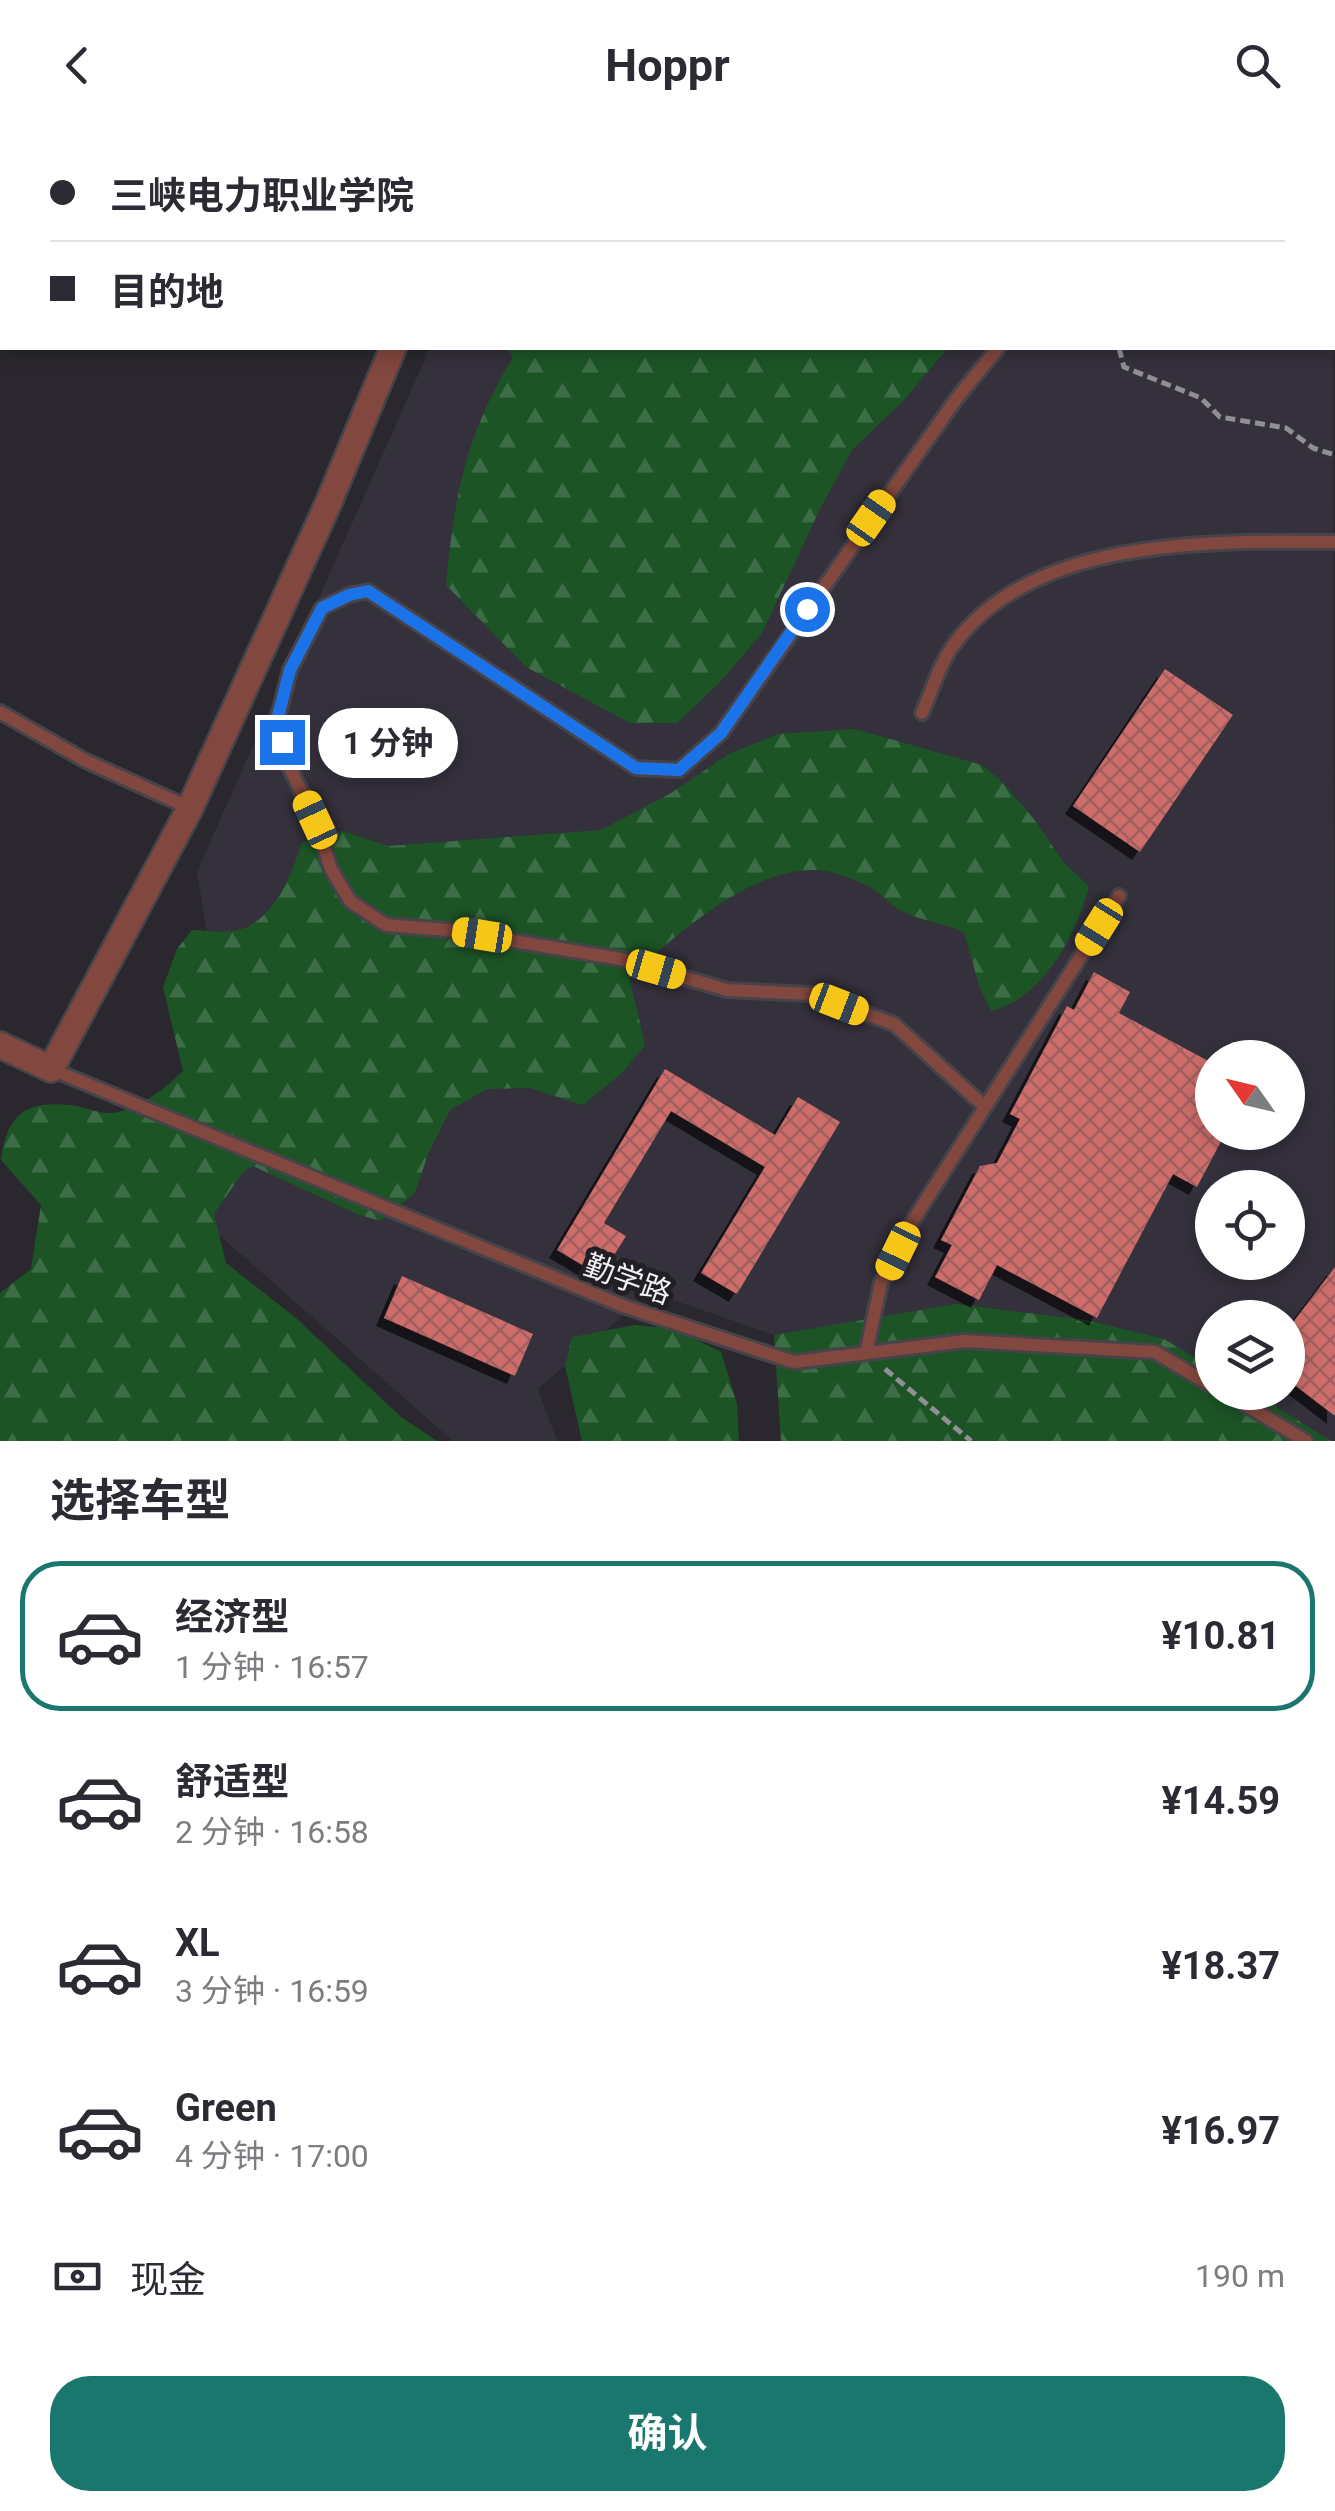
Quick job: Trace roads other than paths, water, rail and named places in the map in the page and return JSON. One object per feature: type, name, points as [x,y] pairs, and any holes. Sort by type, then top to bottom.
[{"type":"street","points":[[0,1044],[51,1069],[190,808],[328,504],[391,350]]},
{"type":"lane","points":[[985,1107],[894,1024],[812,994],[727,990],[621,959],[448,930],[386,925],[350,901],[330,869],[315,820],[288,764],[277,720],[290,670],[322,608],[368,591],[636,768],[679,770],[721,733],[957,398],[996,350]]},
{"type":"lane","points":[[922,713],[953,645],[984,612],[1042,576],[1116,552],[1247,541],[1335,542]]},
{"type":"lane","points":[[0,712],[86,762],[190,808]]},
{"type":"lane","points":[[866,1353],[882,1284],[914,1219],[1118,896]]},
{"type":"lane","name":"勤学路","points":[[51,1069],[624,1306],[794,1362],[965,1341],[1155,1352],[1195,1376]]},
{"type":"lane","points":[[1254,1410],[1306,1441]]}]
